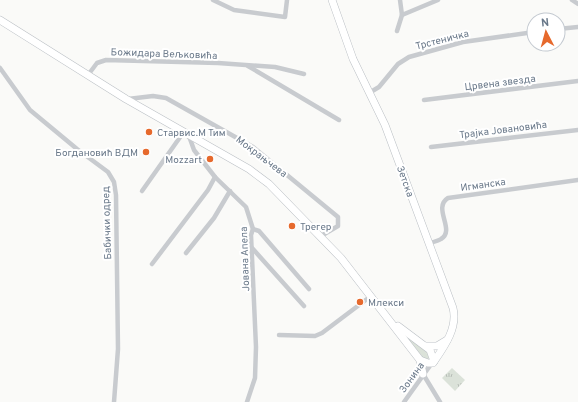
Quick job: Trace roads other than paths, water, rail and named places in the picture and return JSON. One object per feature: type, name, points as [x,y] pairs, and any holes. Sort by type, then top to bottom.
[{"type":"street","points":[[213,0],[234,10],[285,17],[287,0]]},
{"type":"street","name":"Зетска","points":[[332,0],[353,59],[385,125],[454,314],[454,325],[448,339],[433,362]]},
{"type":"street","points":[[397,31],[402,15],[400,0]]},
{"type":"street","points":[[402,15],[438,0]]},
{"type":"street","points":[[572,0],[578,4]]},
{"type":"street","name":"Мокрањчева","points":[[0,20],[126,99],[249,169],[269,184],[321,236],[371,296],[420,360]]},
{"type":"street","points":[[566,28],[578,27]]},
{"type":"street","name":"Трстеничка","points":[[369,93],[379,87],[398,64],[409,57],[463,42],[526,33]]},
{"type":"street","name":"Божидара Вељковића","points":[[88,75],[97,63],[102,60],[275,67],[304,74]]},
{"type":"street","name":"Божидара Вељковића","points":[[246,65],[339,120]]},
{"type":"street","name":"Бабички одред","points":[[0,68],[30,110],[77,149],[108,172],[114,182],[116,195],[118,349],[114,402]]},
{"type":"street","name":"Црвена звезда","points":[[424,100],[578,81]]},
{"type":"street","name":"Мокрањчева","points":[[126,99],[153,96],[166,98],[253,147],[338,217],[338,226],[321,236]]},
{"type":"street","name":"Трајка Јовановића","points":[[431,147],[578,130]]},
{"type":"street","points":[[142,191],[186,134]]},
{"type":"street","name":"Јована Апела","points":[[186,134],[194,150],[215,177],[246,207],[253,229],[251,235],[256,347],[254,378],[247,402]]},
{"type":"street","points":[[152,264],[208,190],[215,177]]},
{"type":"street","name":"Игманска","points":[[429,243],[441,239],[445,234],[446,228],[442,207],[445,200],[448,198],[578,180]]},
{"type":"street","points":[[186,253],[214,218],[230,192]]},
{"type":"street","points":[[253,229],[259,231],[309,289]]},
{"type":"street","points":[[252,248],[304,306]]},
{"type":"street","points":[[279,335],[315,336],[322,333],[371,296]]},
{"type":"street","name":"Мокрањчева","points":[[391,322],[426,346],[432,352],[433,362]]},
{"type":"street","points":[[426,346],[436,346],[448,339]]},
{"type":"street","points":[[420,360],[428,363],[433,362]]},
{"type":"street","points":[[420,360],[423,374],[440,402]]},
{"type":"street","name":"Зонина","points":[[404,402],[433,362]]},
{"type":"place","name":"Старвис.М Тим","points":[[149,132]]},
{"type":"place","name":"Богдановић ВДМ","points":[[146,152]]},
{"type":"place","name":"Mozzart","points":[[210,159]]},
{"type":"place","name":"Трегер","points":[[292,226]]},
{"type":"place","name":"Млекси","points":[[360,302]]}]
